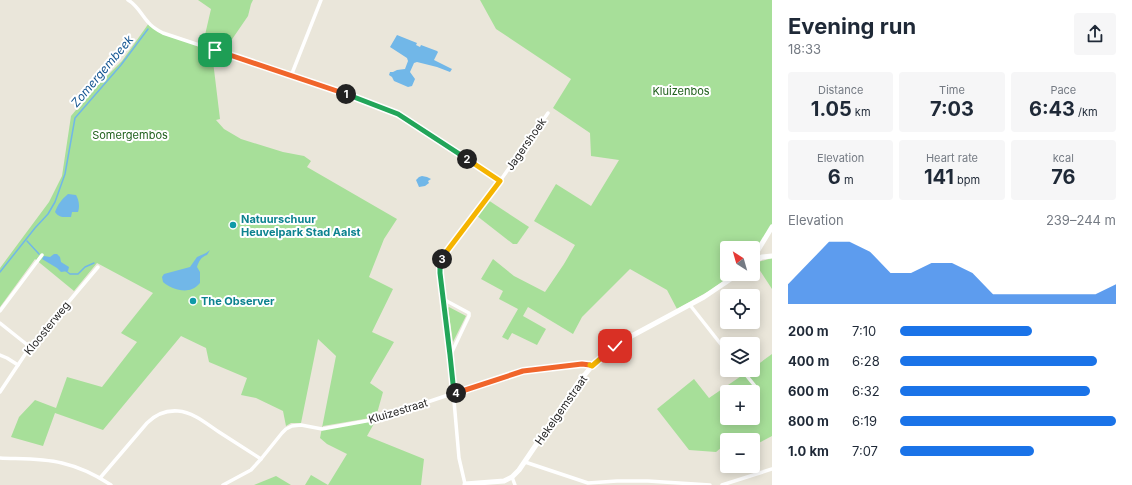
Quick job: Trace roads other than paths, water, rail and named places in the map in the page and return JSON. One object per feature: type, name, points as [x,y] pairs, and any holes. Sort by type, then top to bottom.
[{"type":"street","points":[[128,0],[136,2],[147,21],[154,28],[163,33],[346,94],[398,114],[500,181]]},
{"type":"street","points":[[291,76],[321,0]]},
{"type":"street","name":"Jagershoek","points":[[465,484],[459,458],[454,393],[440,264],[444,255],[500,181],[548,113]]},
{"type":"street","points":[[760,247],[772,227]]},
{"type":"street","points":[[760,260],[772,256]]},
{"type":"street","points":[[0,311],[41,257]]},
{"type":"street","name":"Kloosterweg","points":[[0,392],[30,348],[98,267]]},
{"type":"street","name":"Hekelgemstraat","points":[[512,477],[520,470],[578,383],[592,366],[615,346],[626,339],[690,305],[728,281]]},
{"type":"street","points":[[443,299],[469,313],[469,316],[450,355]]},
{"type":"street","points":[[690,305],[720,343]]},
{"type":"street","points":[[0,324],[30,348]]},
{"type":"street","points":[[0,355],[18,365]]},
{"type":"street","name":"Kluizestraat","points":[[223,485],[251,470],[282,433],[292,426],[301,425],[322,429],[377,419],[523,371],[582,364],[592,366]]},
{"type":"street","points":[[748,377],[754,385]]},
{"type":"street","points":[[100,478],[147,423],[155,416],[169,411],[178,411],[193,415],[261,459]]},
{"type":"street","points":[[0,458],[37,459],[62,463],[87,472],[110,485]]},
{"type":"street","points":[[525,462],[588,483],[648,481],[710,485]]},
{"type":"street","points":[[722,485],[772,469]]},
{"type":"street","points":[[465,484],[504,481],[512,477],[515,485]]},
{"type":"water","points":[[397,35],[417,43],[416,45],[420,47],[421,45],[437,51],[438,52],[434,60],[452,69],[450,72],[417,62],[414,63],[410,72],[415,79],[412,86],[408,87],[394,81],[389,75],[390,72],[405,69],[408,61],[407,58],[390,47]]},
{"type":"water","points":[[422,176],[431,179],[425,186],[419,187],[416,180]]},
{"type":"water","points":[[68,194],[76,195],[79,204],[78,212],[72,212],[71,217],[60,216],[55,212],[60,202]]},
{"type":"water","points":[[210,250],[207,255],[200,260],[197,267],[200,272],[200,283],[193,289],[181,290],[173,288],[163,282],[162,277],[164,274],[190,267],[197,257]]},
{"type":"water","points":[[57,254],[60,257],[61,262],[69,267],[68,271],[61,272],[42,259],[44,256],[50,257]]},
{"type":"waterway","name":"Zomergembeek","points":[[0,272],[48,214],[55,202],[65,174],[75,118],[121,65],[148,29]]},
{"type":"waterway","points":[[27,241],[39,254]]},
{"type":"waterway","points":[[66,271],[70,274],[78,274],[85,267],[94,263]]},
{"type":"place","name":"Natuurschuur Heuvelpark Stad Aalst","points":[[233,225]]},
{"type":"place","name":"The Observer","points":[[193,301]]},
{"type":"park label","name":"Kluizenbos","points":[[681,91]]},
{"type":"park label","name":"Somergembos","points":[[130,135]]}]
